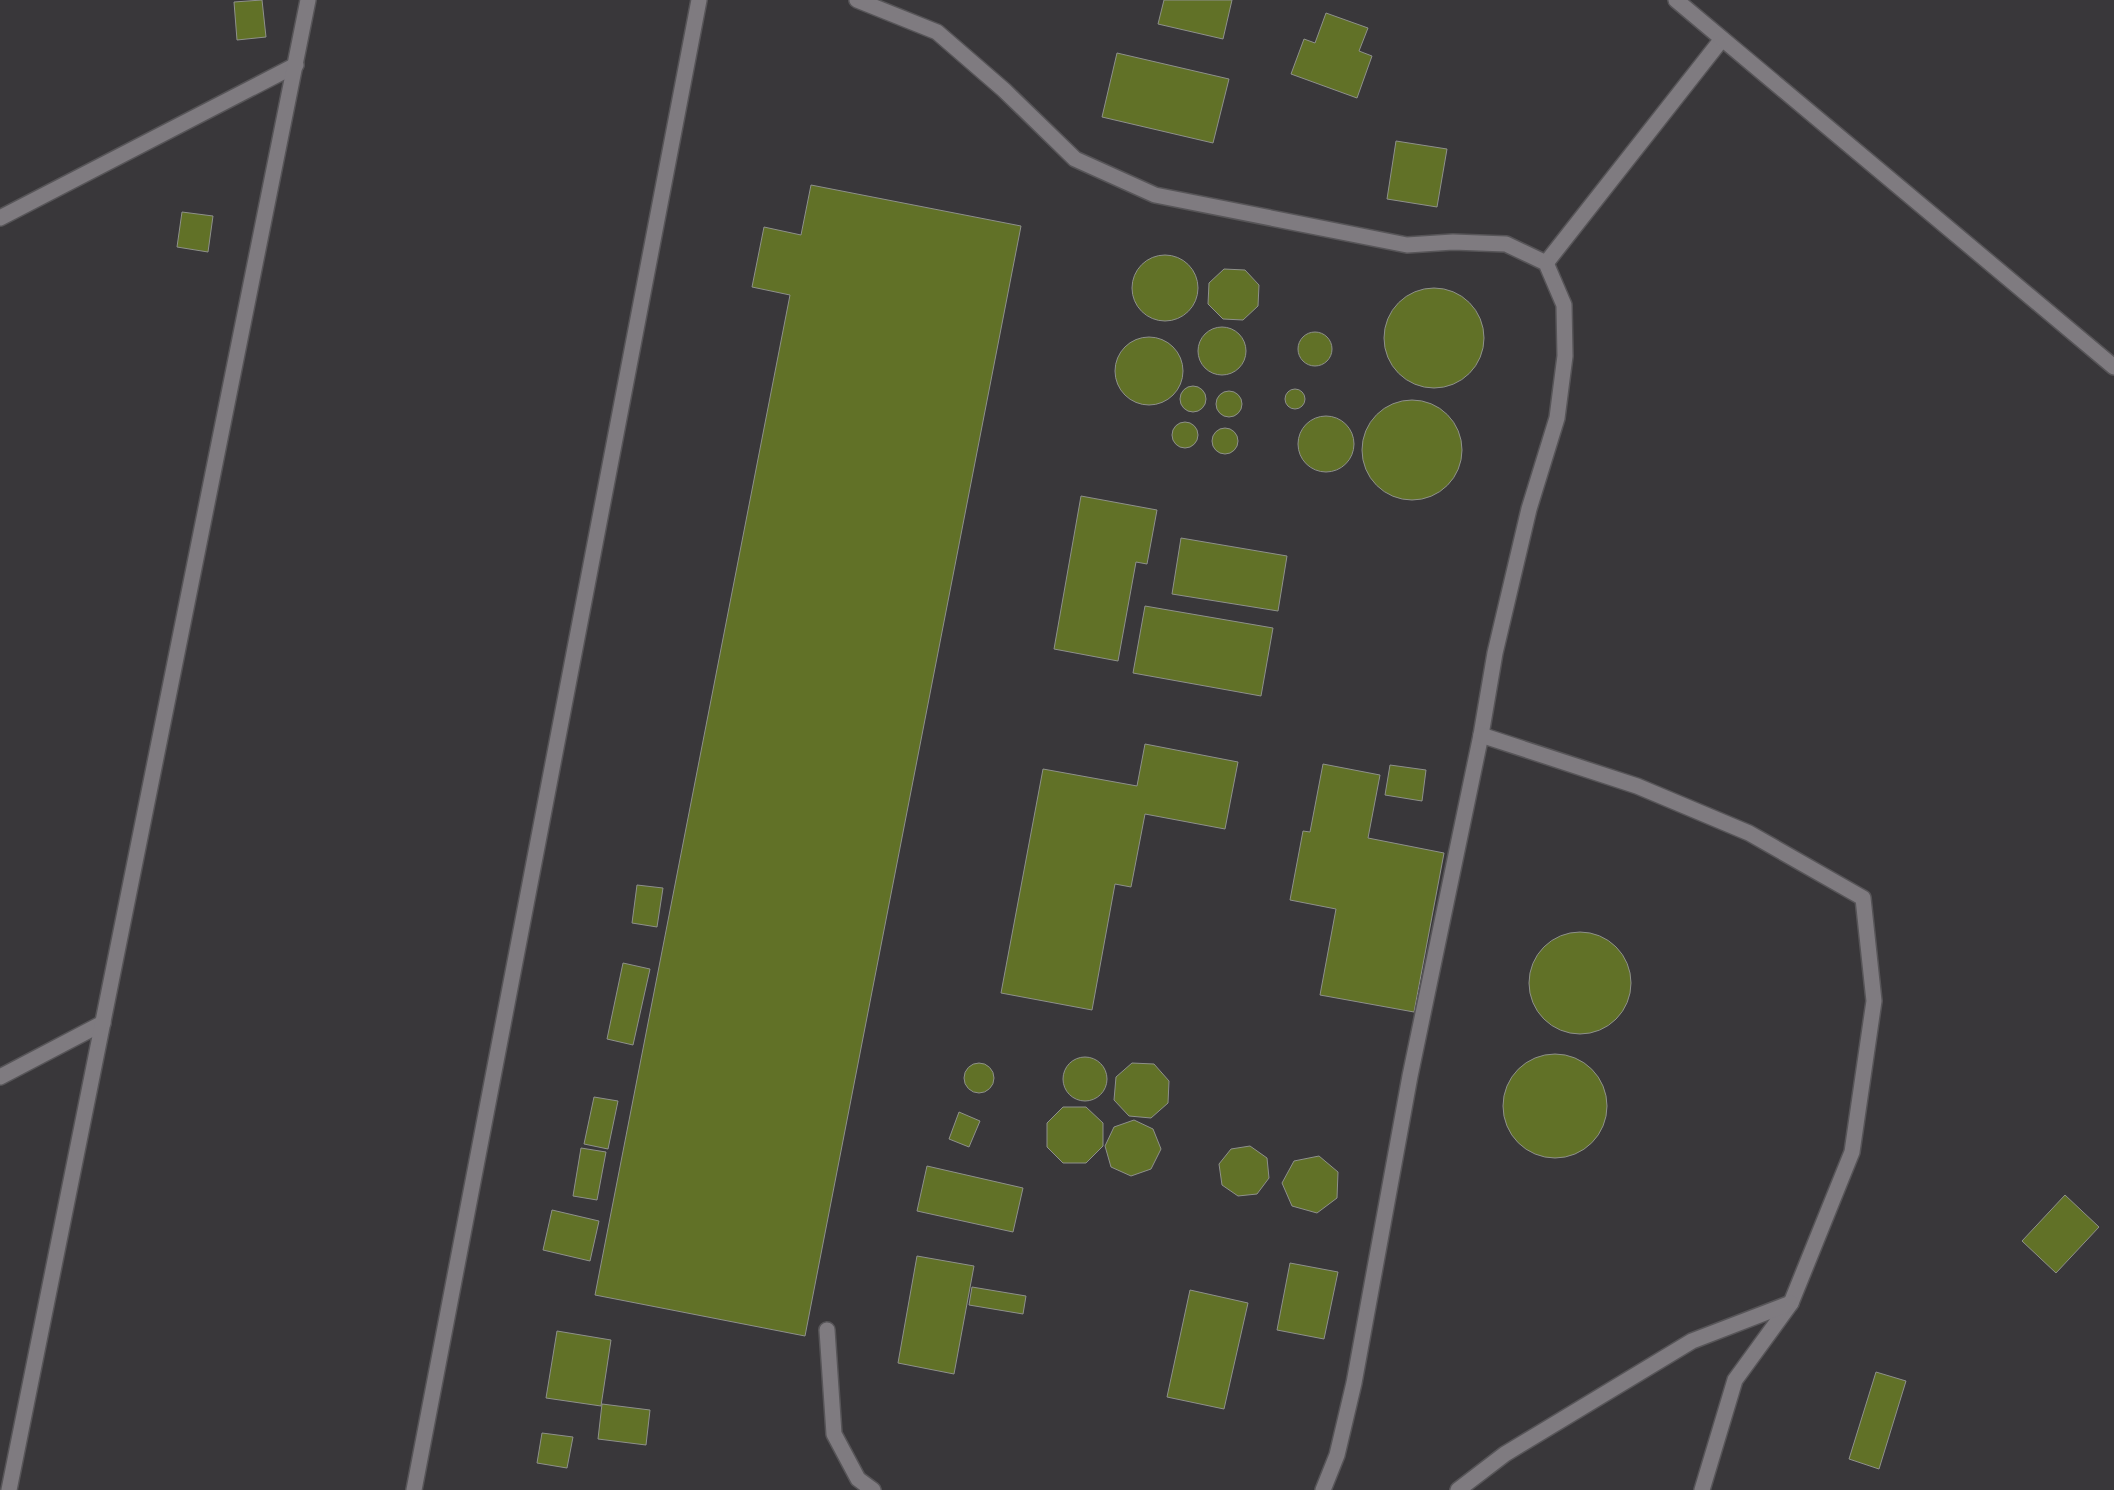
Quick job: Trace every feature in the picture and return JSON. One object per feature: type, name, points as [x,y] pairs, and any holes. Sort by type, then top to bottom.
[{"type":"street","points":[[9,1490],[308,0]]},
{"type":"street","points":[[414,1490],[699,0]]},
{"type":"street","points":[[857,0],[938,32],[1004,90],[1075,159],[1155,195],[1407,245],[1454,242],[1506,244],[1546,263],[1564,305],[1565,356],[1557,418],[1530,509],[1495,652],[1482,735],[1410,1076],[1354,1383],[1337,1455],[1323,1490]]},
{"type":"street","points":[[1676,0],[2114,368]]},
{"type":"street","points":[[1546,263],[1722,39]]},
{"type":"street","points":[[0,218],[296,65]]},
{"type":"street","points":[[1482,735],[1638,786],[1748,833],[1863,898],[1874,1001],[1852,1152],[1791,1303],[1735,1380],[1702,1490]]},
{"type":"street","points":[[0,1077],[103,1023]]},
{"type":"street","points":[[1458,1490],[1505,1454],[1692,1341],[1791,1303]]},
{"type":"street","points":[[827,1330],[834,1434],[858,1479],[873,1490]]},
{"type":"building","points":[[262,0],[266,37],[237,40],[234,2]]},
{"type":"building","points":[[1164,0],[1232,0],[1223,39],[1158,24]]},
{"type":"building","points":[[1326,13],[1368,28],[1359,51],[1372,56],[1357,98],[1291,74],[1304,39],[1315,43]]},
{"type":"building","points":[[1117,53],[1229,79],[1213,143],[1102,117]]},
{"type":"building","points":[[1396,141],[1447,149],[1437,207],[1387,199]]},
{"type":"building","points":[[811,185],[1021,226],[805,1336],[595,1295],[790,295],[752,287],[764,227],[801,235]]},
{"type":"building","points":[[182,212],[213,216],[208,252],[177,247]]},
{"type":"building","points":[[1165,255],[1177,258],[1188,265],[1195,276],[1198,288],[1195,300],[1188,311],[1177,318],[1165,321],[1153,318],[1142,311],[1135,300],[1132,288],[1135,276],[1142,265],[1153,258]]},
{"type":"building","points":[[1224,269],[1245,270],[1259,285],[1258,306],[1243,320],[1223,319],[1208,304],[1209,283]]},
{"type":"building","points":[[1434,288],[1444,289],[1462,296],[1476,310],[1483,328],[1483,348],[1476,366],[1462,380],[1444,387],[1434,388],[1424,387],[1406,380],[1392,366],[1385,348],[1384,338],[1385,328],[1392,310],[1406,296],[1424,289]]},
{"type":"building","points":[[1222,327],[1231,329],[1239,334],[1244,342],[1246,351],[1244,360],[1239,368],[1231,373],[1222,375],[1213,373],[1205,368],[1200,360],[1198,351],[1200,342],[1205,334],[1213,329]]},
{"type":"building","points":[[1315,332],[1327,337],[1332,349],[1327,361],[1315,366],[1303,361],[1298,349],[1303,337]]},
{"type":"building","points":[[1149,337],[1162,340],[1173,347],[1180,358],[1183,371],[1180,384],[1173,395],[1162,402],[1149,405],[1136,402],[1125,395],[1118,384],[1115,371],[1118,358],[1125,347],[1136,340]]},
{"type":"building","points":[[1193,386],[1202,390],[1206,399],[1202,408],[1193,412],[1184,408],[1180,399],[1184,390]]},
{"type":"building","points":[[1295,389],[1302,392],[1305,399],[1302,406],[1295,409],[1288,406],[1285,399],[1288,392]]},
{"type":"building","points":[[1229,391],[1238,395],[1242,404],[1238,413],[1229,417],[1220,413],[1216,404],[1220,395]]},
{"type":"building","points":[[1412,400],[1431,404],[1447,415],[1458,431],[1462,450],[1458,469],[1447,485],[1431,496],[1412,500],[1393,496],[1377,485],[1366,469],[1362,450],[1366,431],[1377,415],[1393,404]]},
{"type":"building","points":[[1320,416],[1332,416],[1342,420],[1350,428],[1354,444],[1350,460],[1342,468],[1332,472],[1320,472],[1310,468],[1302,460],[1298,450],[1298,438],[1302,428],[1310,420]]},
{"type":"building","points":[[1185,422],[1194,426],[1198,435],[1194,444],[1185,448],[1176,444],[1172,435],[1176,426]]},
{"type":"building","points":[[1225,428],[1234,432],[1238,441],[1234,450],[1225,454],[1216,450],[1212,441],[1216,432]]},
{"type":"building","points":[[1081,496],[1157,510],[1147,564],[1136,562],[1118,661],[1054,649]]},
{"type":"building","points":[[1181,538],[1287,556],[1278,611],[1172,594]]},
{"type":"building","points":[[1145,606],[1273,628],[1261,696],[1133,673]]},
{"type":"building","points":[[1145,744],[1238,762],[1225,829],[1145,814],[1131,887],[1115,884],[1092,1010],[1001,993],[1043,769],[1137,786]]},
{"type":"building","points":[[1323,764],[1380,775],[1368,838],[1444,853],[1414,1012],[1320,995],[1336,909],[1290,900],[1303,831],[1310,832]]},
{"type":"building","points":[[1390,765],[1426,770],[1422,801],[1385,795]]},
{"type":"building","points":[[637,885],[663,888],[657,927],[632,923]]},
{"type":"building","points":[[1580,932],[1599,936],[1616,947],[1627,964],[1631,983],[1627,1002],[1616,1019],[1599,1030],[1580,1034],[1561,1030],[1544,1019],[1533,1002],[1529,983],[1533,964],[1544,947],[1561,936]]},
{"type":"building","points":[[623,963],[650,969],[633,1045],[607,1039]]},
{"type":"building","points":[[1555,1054],[1575,1058],[1584,1063],[1598,1077],[1603,1086],[1607,1106],[1603,1126],[1598,1135],[1584,1149],[1575,1154],[1555,1158],[1535,1154],[1526,1149],[1512,1135],[1507,1126],[1503,1106],[1507,1086],[1512,1077],[1526,1063],[1535,1058]]},
{"type":"building","points":[[1089,1057],[1101,1063],[1106,1070],[1106,1088],[1101,1095],[1094,1100],[1081,1101],[1073,1098],[1066,1091],[1063,1075],[1066,1067],[1073,1060]]},
{"type":"building","points":[[979,1063],[985,1064],[993,1072],[993,1084],[985,1092],[979,1093],[973,1092],[965,1084],[964,1078],[965,1072],[973,1064]]},
{"type":"building","points":[[1132,1063],[1154,1064],[1169,1081],[1168,1103],[1151,1118],[1129,1116],[1114,1100],[1116,1077]]},
{"type":"building","points":[[594,1097],[618,1101],[608,1149],[584,1144]]},
{"type":"building","points":[[1063,1107],[1086,1107],[1103,1123],[1103,1146],[1086,1163],[1063,1163],[1047,1147],[1047,1123]]},
{"type":"building","points":[[959,1112],[980,1121],[969,1147],[949,1139]]},
{"type":"building","points":[[1134,1120],[1153,1129],[1161,1149],[1151,1169],[1131,1176],[1111,1167],[1105,1146],[1114,1127]]},
{"type":"building","points":[[1250,1146],[1267,1158],[1269,1178],[1257,1194],[1238,1196],[1222,1185],[1219,1164],[1231,1149]]},
{"type":"building","points":[[581,1148],[606,1152],[597,1200],[573,1196]]},
{"type":"building","points":[[1319,1156],[1338,1172],[1337,1198],[1317,1213],[1292,1206],[1282,1183],[1294,1161]]},
{"type":"building","points":[[927,1166],[1023,1188],[1013,1232],[917,1211]]},
{"type":"building","points":[[2065,1195],[2099,1227],[2056,1273],[2022,1241]]},
{"type":"building","points":[[552,1210],[599,1221],[590,1261],[543,1250]]},
{"type":"building","points":[[917,1256],[974,1266],[954,1374],[898,1363]]},
{"type":"building","points":[[1290,1263],[1338,1272],[1324,1339],[1277,1330]]},
{"type":"building","points":[[972,1287],[1026,1296],[1023,1314],[969,1305]]},
{"type":"building","points":[[1190,1290],[1248,1303],[1224,1409],[1167,1397]]},
{"type":"building","points":[[557,1331],[611,1340],[601,1406],[546,1398]]},
{"type":"building","points":[[1876,1372],[1906,1381],[1879,1469],[1849,1459]]},
{"type":"building","points":[[602,1404],[650,1410],[646,1445],[598,1439]]},
{"type":"building","points":[[542,1433],[573,1437],[567,1468],[537,1463]]}]
